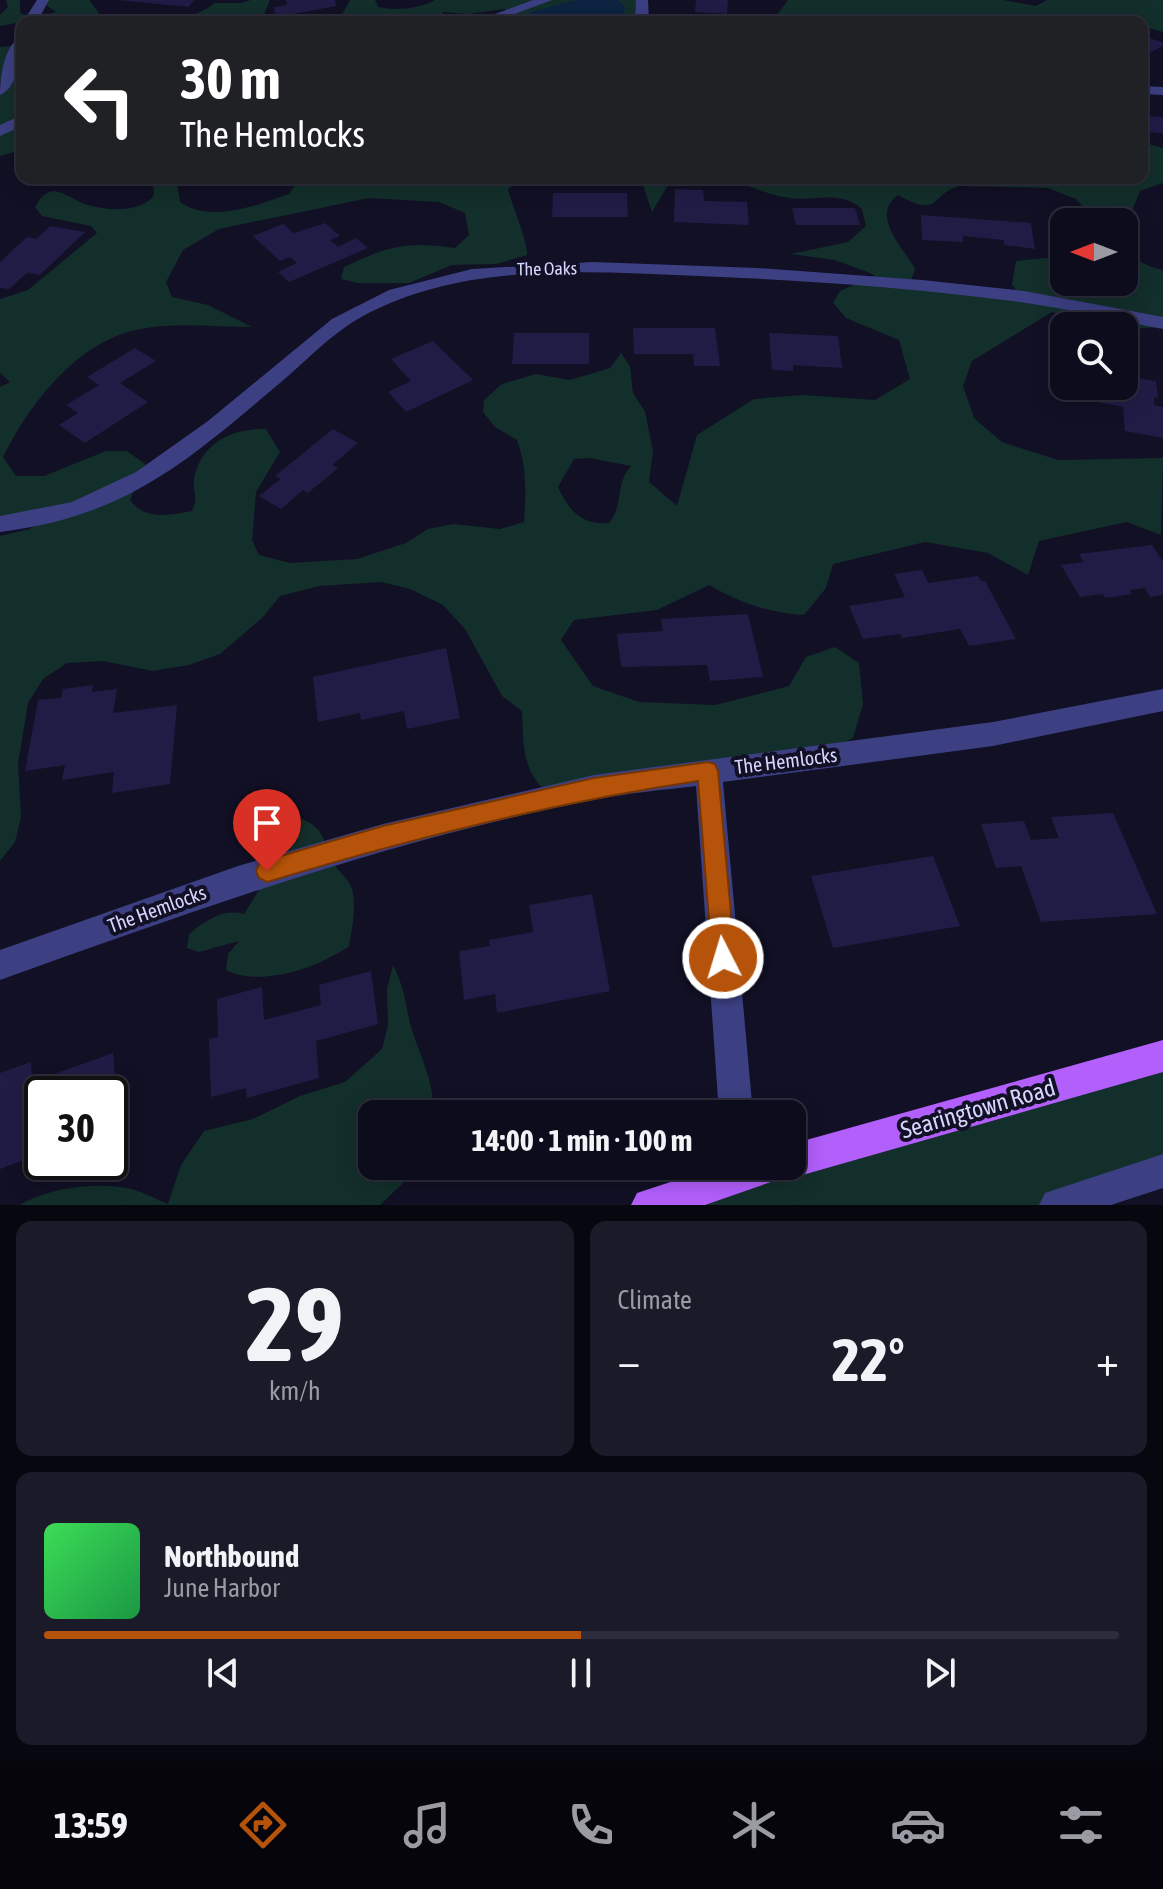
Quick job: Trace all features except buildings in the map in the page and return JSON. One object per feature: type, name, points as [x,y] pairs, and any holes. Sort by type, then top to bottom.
[{"type":"main road","name":"Searingtown Road","points":[[806,1157],[1163,1056]]},
{"type":"main road","points":[[649,1205],[717,1180]]},
{"type":"street","points":[[486,16],[546,0]]},
{"type":"street","points":[[0,91],[16,71]]},
{"type":"street","name":"The Oaks","points":[[0,524],[49,517],[90,505],[139,481],[191,445],[353,313],[385,297],[439,279],[482,271],[544,268],[715,271],[828,278],[1002,294],[1163,323]]},
{"type":"street","name":"The Hemlocks","points":[[0,965],[238,880],[383,837],[594,787],[993,734],[1163,700]]},
{"type":"street","points":[[708,771],[735,1100]]},
{"type":"street","points":[[1057,1205],[1163,1171]]},
{"type":"green space","points":[[6,0],[20,0],[20,13],[28,16],[16,16],[16,23],[0,26],[0,15],[8,7]]},
{"type":"green space","points":[[46,0],[89,0],[99,13],[97,16],[41,16],[56,12],[47,6]]},
{"type":"green space","points":[[270,0],[263,16],[189,16],[215,3]]},
{"type":"green space","points":[[350,0],[375,0],[378,7],[400,9],[435,0],[642,0],[642,16],[494,16],[505,9],[467,14],[443,12],[443,16],[341,16]]},
{"type":"green space","points":[[788,0],[1003,0],[1036,6],[1047,0],[1163,0],[1163,32],[1148,28],[1148,16],[777,15]]},
{"type":"green space","points":[[16,46],[16,152],[0,156],[0,91],[10,71],[0,81],[0,47]]},
{"type":"green space","points":[[1148,144],[1163,148],[1163,183],[1140,191],[1133,208],[1084,208],[1076,199],[1048,188],[959,186],[928,205],[911,202],[898,195],[890,203],[887,213],[892,232],[915,269],[911,281],[1021,296],[1012,285],[1016,261],[1050,257],[1050,296],[1138,296],[1138,260],[1163,270],[1163,327],[1138,328],[1138,312],[1050,312],[972,361],[963,386],[974,418],[1002,442],[1058,460],[1163,458],[1161,535],[1127,522],[1039,541],[1028,575],[988,553],[925,542],[833,564],[826,588],[804,615],[755,606],[709,585],[657,610],[574,620],[561,640],[593,686],[639,702],[715,705],[789,686],[806,657],[835,647],[859,663],[863,704],[853,738],[813,757],[552,797],[529,769],[524,748],[522,711],[502,696],[465,629],[443,605],[410,589],[381,582],[319,586],[280,596],[264,616],[220,654],[189,665],[152,671],[104,661],[67,663],[43,679],[28,703],[18,764],[21,817],[15,842],[0,861],[0,536],[30,529],[47,518],[0,524],[0,387],[10,382],[0,373],[0,299],[28,290],[97,233],[91,226],[42,216],[35,207],[41,198],[54,191],[96,207],[124,209],[148,201],[154,195],[150,184],[177,184],[180,202],[206,212],[220,212],[249,207],[289,194],[295,184],[515,184],[508,189],[527,255],[496,264],[452,265],[409,283],[358,283],[341,279],[344,267],[386,250],[410,245],[455,248],[469,235],[465,213],[439,202],[369,198],[219,229],[183,250],[166,282],[172,297],[208,305],[252,327],[153,327],[103,342],[67,368],[52,384],[24,420],[3,457],[16,476],[44,476],[106,451],[127,451],[145,464],[130,500],[150,514],[175,514],[192,511],[197,467],[210,447],[241,431],[266,429],[280,452],[256,492],[252,540],[259,555],[290,563],[357,559],[406,543],[428,529],[453,524],[500,529],[524,522],[525,480],[517,440],[495,427],[483,412],[484,400],[502,384],[536,374],[570,380],[610,368],[621,353],[630,366],[633,393],[645,412],[653,451],[649,482],[677,506],[697,435],[754,399],[803,395],[875,400],[910,379],[899,340],[846,318],[833,303],[840,291],[875,275],[835,260],[791,254],[848,242],[866,226],[862,209],[837,198],[800,199],[742,184],[1148,184]],"holes":[[[590,458],[631,466],[623,480],[617,508],[609,523],[592,522],[578,515],[558,487],[574,459]]]},
{"type":"green space","points":[[641,184],[669,184],[652,212]]},
{"type":"green space","points":[[298,817],[319,831],[334,864],[350,884],[354,906],[349,946],[306,968],[255,977],[226,970],[228,954],[239,941],[199,952],[187,948],[189,934],[208,920],[222,914],[244,914],[259,890],[264,846],[277,823]]},
{"type":"green space","points":[[393,965],[433,1100],[358,1100],[358,1180],[406,1180],[380,1205],[20,1205],[44,1194],[100,1186],[131,1189],[168,1204],[181,1165],[204,1131],[253,1119],[300,1096],[345,1082],[382,1049],[388,1026],[387,989]]},
{"type":"green space","points":[[1163,1065],[1163,1170],[1054,1205],[685,1205],[770,1180],[806,1180],[806,1170]]},
{"type":"water","points":[[577,0],[618,0],[626,8],[621,16],[523,16]]},
{"type":"route","points":[[267,871],[383,837],[594,787],[708,771],[723,958]]}]
